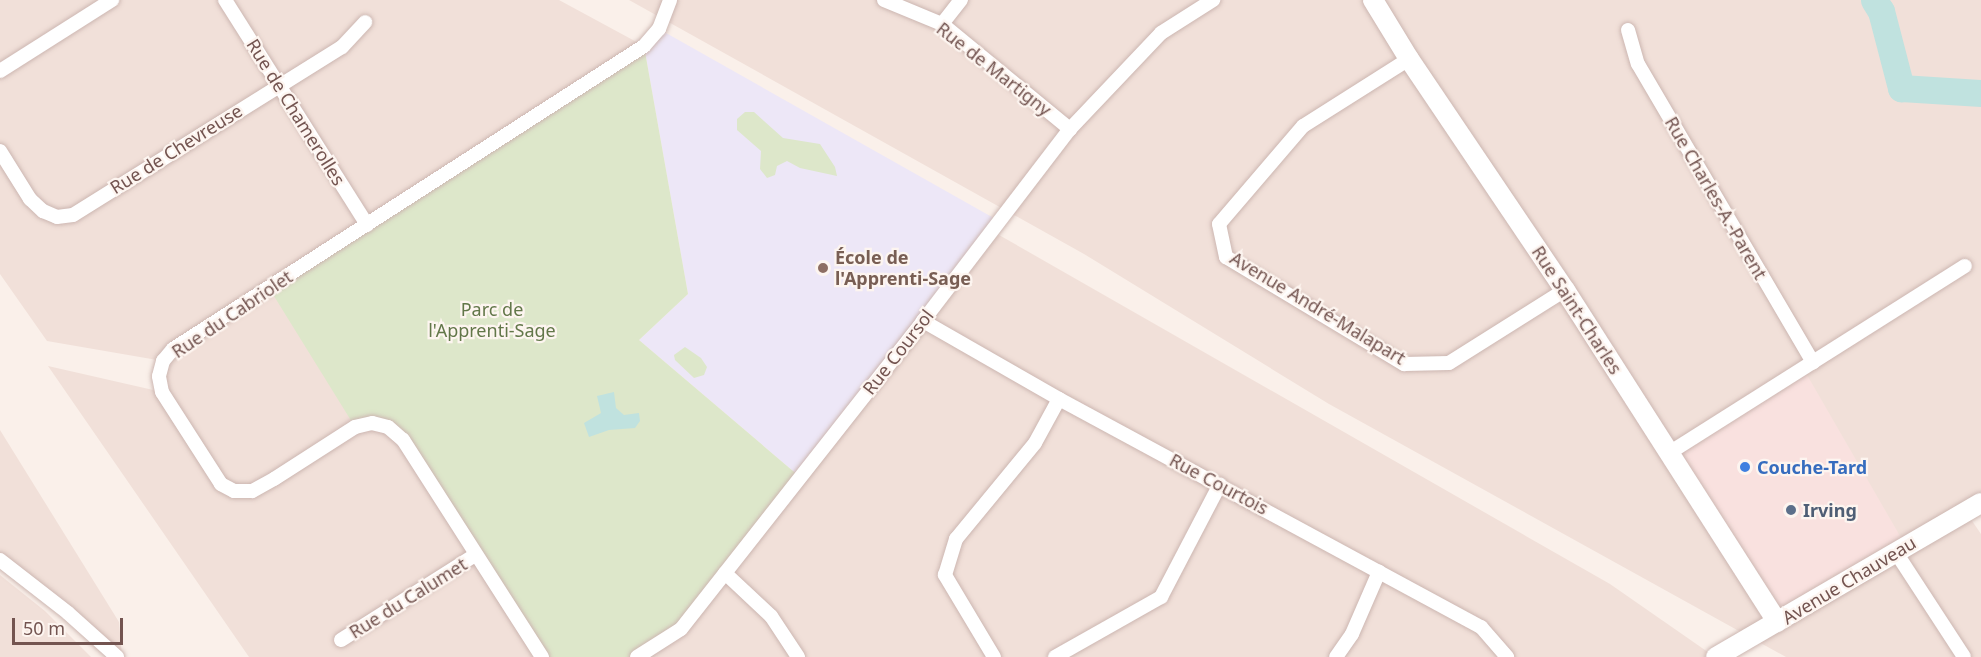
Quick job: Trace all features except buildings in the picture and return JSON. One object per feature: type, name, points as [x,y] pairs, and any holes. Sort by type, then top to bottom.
[{"type":"street","points":[[0,71],[112,0]]},
{"type":"street","name":"Rue de Chamerolles","points":[[225,0],[367,225]]},
{"type":"street","name":"Rue du Cabriolet","points":[[542,657],[403,440],[388,428],[372,423],[355,428],[252,491],[234,490],[221,484],[162,392],[159,376],[163,361],[173,350],[644,46],[659,29],[670,0]]},
{"type":"street","name":"Rue de Martigny","points":[[884,0],[942,24],[1070,129]]},
{"type":"street","points":[[942,24],[961,0]]},
{"type":"street","name":"Rue Coursol","points":[[637,657],[681,629],[923,321],[1070,129],[1161,33],[1212,0]]},
{"type":"street","name":"Rue Saint-Charles","points":[[1373,0],[1409,59],[1565,290],[1778,622]]},
{"type":"street","name":"Rue de Chevreuse","points":[[0,151],[30,199],[43,211],[57,217],[73,215],[342,47],[365,22]]},
{"type":"street","name":"Rue Charles-A.-Parent","points":[[1628,30],[1638,64],[1813,362]]},
{"type":"street","name":"Avenue André-Malapart","points":[[1409,59],[1303,126],[1219,224],[1226,257],[1404,364],[1449,363],[1565,290]]},
{"type":"street","points":[[1669,453],[1965,266]]},
{"type":"street","name":"Rue Courtois","points":[[923,321],[1059,399],[1481,627],[1508,657]]},
{"type":"street","points":[[993,657],[945,575],[956,539],[1035,444],[1059,399]]},
{"type":"street","points":[[1055,657],[1161,597],[1220,484]]},
{"type":"street","name":"Avenue Chauveau","points":[[1716,657],[1981,503]]},
{"type":"street","points":[[1895,551],[1964,657]]},
{"type":"street","name":"Rue du Calumet","points":[[341,640],[475,555]]},
{"type":"street","points":[[0,560],[68,613],[117,657]]},
{"type":"street","points":[[1336,657],[1352,634],[1379,572]]},
{"type":"street","points":[[725,573],[771,616],[798,657]]},
{"type":"shaded area","points":[[0,0],[559,0],[644,46],[388,427],[542,657],[249,657],[48,366],[162,392],[163,361],[47,341],[0,274]]},
{"type":"shaded area","points":[[629,0],[1981,0],[1981,503],[1966,512],[1981,534],[1981,657],[1786,657],[1329,404],[1084,254]]},
{"type":"shaded area","name":"École de l'Apprenti-Sage","points":[[659,29],[999,221],[800,477],[639,340],[688,294],[644,46]]},
{"type":"shaded area","points":[[992,231],[1610,584],[1715,657],[637,657]]},
{"type":"shaded area","points":[[1803,368],[1906,546],[1768,625],[1665,448]]},
{"type":"shaded area","points":[[0,430],[119,622],[122,657],[0,560]]},
{"type":"shaded area","points":[[0,575],[45,611],[91,657],[0,657]]},
{"type":"green space","name":"Parc de l'Apprenti-Sage","points":[[644,46],[688,294],[639,340],[800,477],[681,629],[637,657],[542,657],[388,427],[355,427],[269,288]]},
{"type":"green space","points":[[745,112],[754,112],[783,138],[820,144],[835,167],[837,176],[800,168],[787,161],[777,166],[775,175],[767,178],[760,169],[761,151],[737,130],[737,119]]},
{"type":"green space","points":[[685,347],[701,358],[707,367],[704,375],[694,378],[675,360],[674,355]]},
{"type":"water","points":[[614,392],[616,408],[624,415],[639,413],[640,421],[635,428],[609,430],[589,437],[584,423],[601,413],[597,396]]},
{"type":"waterway","points":[[1874,0],[1881,11],[1901,88],[1981,93]]},
{"type":"place","name":"École de l'Apprenti-Sage","points":[[823,268]]},
{"type":"place","name":"Couche-Tard","points":[[1745,467]]},
{"type":"place","name":"Irving","points":[[1791,510]]}]
